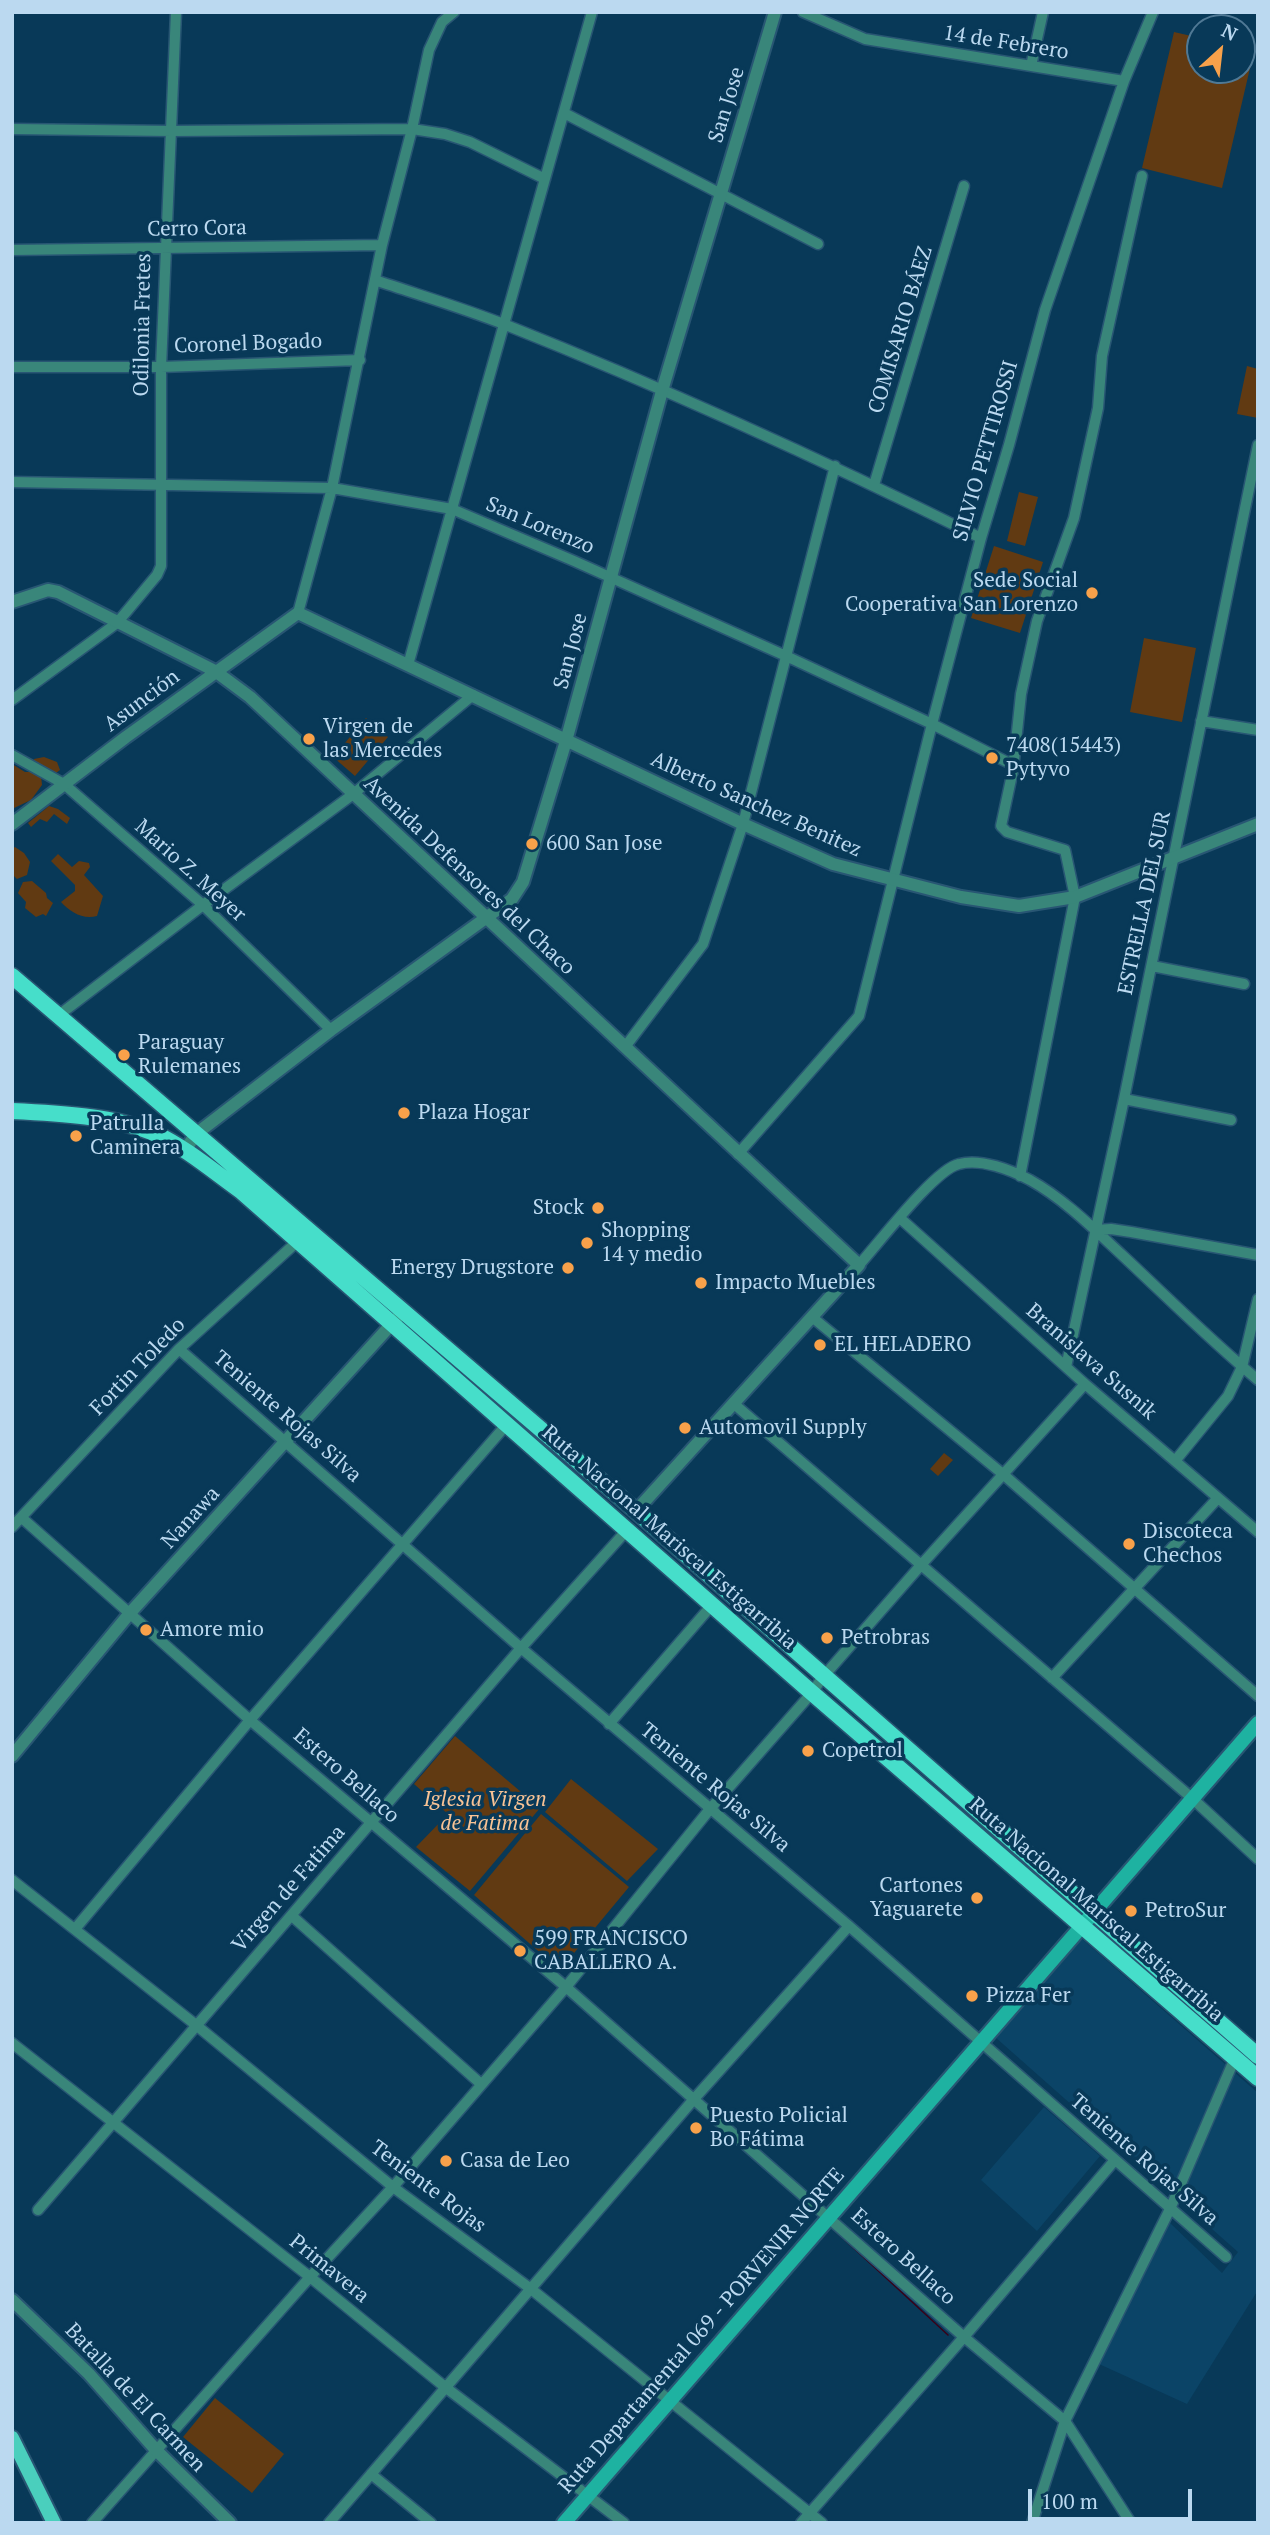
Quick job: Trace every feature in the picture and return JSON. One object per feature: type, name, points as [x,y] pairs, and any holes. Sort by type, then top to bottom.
[{"type":"highway","name":"Ruta Nacional Mariscal Estigarribia","points":[[12,976],[636,1511],[823,1677],[1258,2078]]},
{"type":"highway","points":[[143,1129],[155,1099]]},
{"type":"highway","name":"Ruta Nacional Mariscal Estigarribia","points":[[12,1111],[101,1119],[155,1133],[185,1150],[241,1191],[812,1693],[1086,1919],[1258,2056]]},
{"type":"main road","name":"Ruta Departamental 069 - PORVENIR NORTE","points":[[564,2523],[1258,1723]]},
{"type":"main road","points":[[12,2438],[54,2523]]},
{"type":"street","name":"Odilonia Fretes","points":[[12,701],[117,624],[157,575],[161,566],[164,248],[176,12]]},
{"type":"street","points":[[298,613],[332,488],[382,245],[429,50],[442,22],[454,12]]},
{"type":"street","points":[[408,665],[592,12]]},
{"type":"street","name":"San Jose","points":[[185,1150],[196,1134],[331,1030],[512,899],[523,882],[566,741],[662,391],[775,12]]},
{"type":"street","name":"14 de Febrero","points":[[803,12],[865,39],[1124,82]]},
{"type":"street","points":[[1031,66],[1043,12]]},
{"type":"street","name":"SILVIO PETTIROSSI","points":[[738,1154],[859,1016],[981,538],[1045,310],[1124,82],[1153,12]]},
{"type":"street","points":[[564,113],[818,244]]},
{"type":"street","points":[[12,129],[412,129],[445,134],[470,142],[545,179]]},
{"type":"street","points":[[1020,1176],[1075,897],[1065,850],[1007,832],[1001,826],[1013,765],[1015,731],[1037,621],[1074,518],[1098,408],[1102,356],[1142,176]]},
{"type":"street","name":"COMISARIO BÁEZ","points":[[874,485],[964,186]]},
{"type":"street","name":"Cerro Cora","points":[[12,250],[382,245]]},
{"type":"street","points":[[375,280],[504,324],[662,391],[835,466],[981,538]]},
{"type":"street","name":"Coronel Bogado","points":[[12,367],[161,367],[360,360]]},
{"type":"street","name":"ESTRELLA DEL SUR","points":[[1066,1367],[1152,966],[1201,721],[1254,482],[1258,445]]},
{"type":"street","points":[[625,1047],[703,944],[743,824],[835,466]]},
{"type":"street","name":"San Lorenzo","points":[[12,482],[332,488],[452,509],[786,656],[1013,765]]},
{"type":"street","name":"Avenida Defensores del Chaco","points":[[12,602],[48,590],[58,592],[215,671],[250,697],[859,1265]]},
{"type":"street","name":"Alberto Sanchez Benitez","points":[[298,613],[833,864],[961,897],[1019,906],[1075,897],[1258,824]]},
{"type":"street","name":"Asunción","points":[[12,824],[215,671],[298,613]]},
{"type":"street","points":[[60,1015],[352,795],[472,695]]},
{"type":"street","points":[[1201,721],[1258,730]]},
{"type":"street","name":"Mario Z. Meyer","points":[[12,755],[64,784],[203,905],[331,1030]]},
{"type":"street","points":[[1152,966],[1244,984]]},
{"type":"street","points":[[1124,1099],[1231,1119]]},
{"type":"street","points":[[636,1511],[939,1174],[958,1164],[977,1163],[1007,1170],[1054,1195],[1096,1230],[1258,1380]]},
{"type":"street","name":"Branislava Susnik","points":[[901,1219],[1085,1384],[1258,1532]]},
{"type":"street","points":[[1096,1230],[1131,1231],[1258,1255]]},
{"type":"street","name":"Fortin Toledo","points":[[12,1527],[179,1349],[299,1240]]},
{"type":"street","points":[[1175,1461],[1227,1396],[1242,1367],[1258,1298]]},
{"type":"street","name":"Nanawa","points":[[12,1756],[130,1613],[404,1311]]},
{"type":"street","points":[[812,1317],[1004,1475],[1258,1696]]},
{"type":"street","name":"Teniente Rojas Silva","points":[[179,1349],[521,1648],[849,1926],[1226,2257]]},
{"type":"street","points":[[92,2523],[393,2187],[566,1987],[710,1809],[823,1677],[920,1565],[1085,1384]]},
{"type":"street","points":[[733,1403],[1258,1858]]},
{"type":"street","points":[[75,1929],[250,1720],[507,1424]]},
{"type":"street","points":[[1052,1678],[1217,1499]]},
{"type":"street","name":"Estero Bellaco","points":[[22,1518],[250,1720],[566,1987],[964,2337],[1065,2421],[1131,2523]]},
{"type":"street","name":"Virgen de Fatima","points":[[38,2210],[521,1648],[627,1530]]},
{"type":"street","points":[[610,1724],[712,1605]]},
{"type":"street","name":"Teniente Rojas","points":[[12,1880],[196,2025],[393,2187],[531,2289],[822,2523]]},
{"type":"street","points":[[292,1916],[481,2084]]},
{"type":"street","points":[[329,2523],[694,2099],[849,1926]]},
{"type":"street","name":"Primavera","points":[[12,2043],[310,2277],[445,2388],[624,2523]]},
{"type":"street","points":[[1032,2523],[1065,2421],[1170,2209],[1235,2058]]},
{"type":"street","points":[[801,2523],[1115,2160]]},
{"type":"street","name":"Batalla de El Carmen","points":[[12,2300],[89,2374],[156,2450],[229,2523]]},
{"type":"street","points":[[371,2474],[430,2523]]},
{"type":"shaded area","points":[[1082,1939],[1258,2093],[1258,2290],[1187,2404],[1099,2364],[1168,2221],[1222,2273],[1238,2252],[995,2037]]},
{"type":"shaded area","points":[[1044,2107],[1100,2156],[1037,2231],[981,2180]]},
{"type":"shaded area","points":[[834,2229],[949,2335],[833,2230]]},
{"type":"green space","points":[[1174,32],[1186,35],[1186,84],[1246,84],[1222,188],[1142,168]]},
{"type":"green space","points":[[1247,366],[1258,369],[1258,418],[1237,414]]},
{"type":"green space","points":[[1019,492],[1038,497],[1025,546],[1007,541]]},
{"type":"green space","points":[[994,546],[1043,562],[1020,633],[971,618]]},
{"type":"green space","points":[[1144,638],[1196,648],[1182,722],[1130,712]]},
{"type":"green space","points":[[366,718],[388,737],[355,776],[333,757]]},
{"type":"green space","points":[[44,757],[57,762],[60,770],[52,776],[41,775],[42,785],[31,800],[12,809],[12,764],[25,772],[35,772],[34,759]]},
{"type":"green space","points":[[49,806],[70,818],[67,824],[54,814],[47,822],[40,819],[31,827],[28,823]]},
{"type":"green space","points":[[15,847],[24,853],[30,862],[27,875],[17,879],[12,874],[12,849]]},
{"type":"green space","points":[[58,854],[72,867],[79,861],[89,863],[90,867],[84,875],[103,896],[97,916],[77,914],[61,902],[75,891],[75,885],[51,861]]},
{"type":"green space","points":[[32,881],[53,903],[46,916],[43,914],[36,917],[25,908],[26,902],[18,893],[23,882]]},
{"type":"green space","points":[[944,1453],[953,1460],[938,1476],[930,1469]]},
{"type":"green space","name":"Iglesia Virgen de Fatima","points":[[455,1736],[540,1808],[470,1891],[416,1847],[448,1814],[414,1784]]},
{"type":"green space","points":[[571,1779],[658,1849],[627,1881],[545,1812]]},
{"type":"green space","points":[[541,1814],[629,1887],[560,1970],[474,1895]]},
{"type":"green space","points":[[215,2398],[284,2454],[252,2493],[183,2437]]},
{"type":"place","name":"Sede Social Cooperativa San Lorenzo","points":[[1092,593]]},
{"type":"place","name":"Virgen de las Mercedes","points":[[309,739]]},
{"type":"place","name":"7408(15443) Pytyvo","points":[[992,758]]},
{"type":"place","name":"600 San Jose","points":[[532,844]]},
{"type":"place","name":"Paraguay Rulemanes","points":[[124,1055]]},
{"type":"place","name":"Plaza Hogar","points":[[404,1113]]},
{"type":"place","name":"Patrulla Caminera","points":[[76,1136]]},
{"type":"place","name":"Stock","points":[[598,1208]]},
{"type":"place","name":"Shopping 14 y medio","points":[[587,1243]]},
{"type":"place","name":"Energy Drugstore","points":[[568,1268]]},
{"type":"place","name":"Impacto Muebles","points":[[701,1283]]},
{"type":"place","name":"EL HELADERO","points":[[820,1345]]},
{"type":"place","name":"Automovil Supply","points":[[685,1428]]},
{"type":"place","name":"Discoteca Chechos","points":[[1129,1544]]},
{"type":"place","name":"Amore mio","points":[[146,1630]]},
{"type":"place","name":"Petrobras","points":[[827,1638]]},
{"type":"place","name":"Copetrol","points":[[808,1751]]},
{"type":"place","name":"Cartones Yaguarete","points":[[977,1898]]},
{"type":"place","name":"PetroSur","points":[[1131,1911]]},
{"type":"place","name":"599 FRANCISCO CABALLERO A.","points":[[520,1951]]},
{"type":"place","name":"Pizza Fer","points":[[972,1996]]},
{"type":"place","name":"Puesto Policial Bo Fátima","points":[[696,2128]]},
{"type":"place","name":"Casa de Leo","points":[[446,2161]]}]
